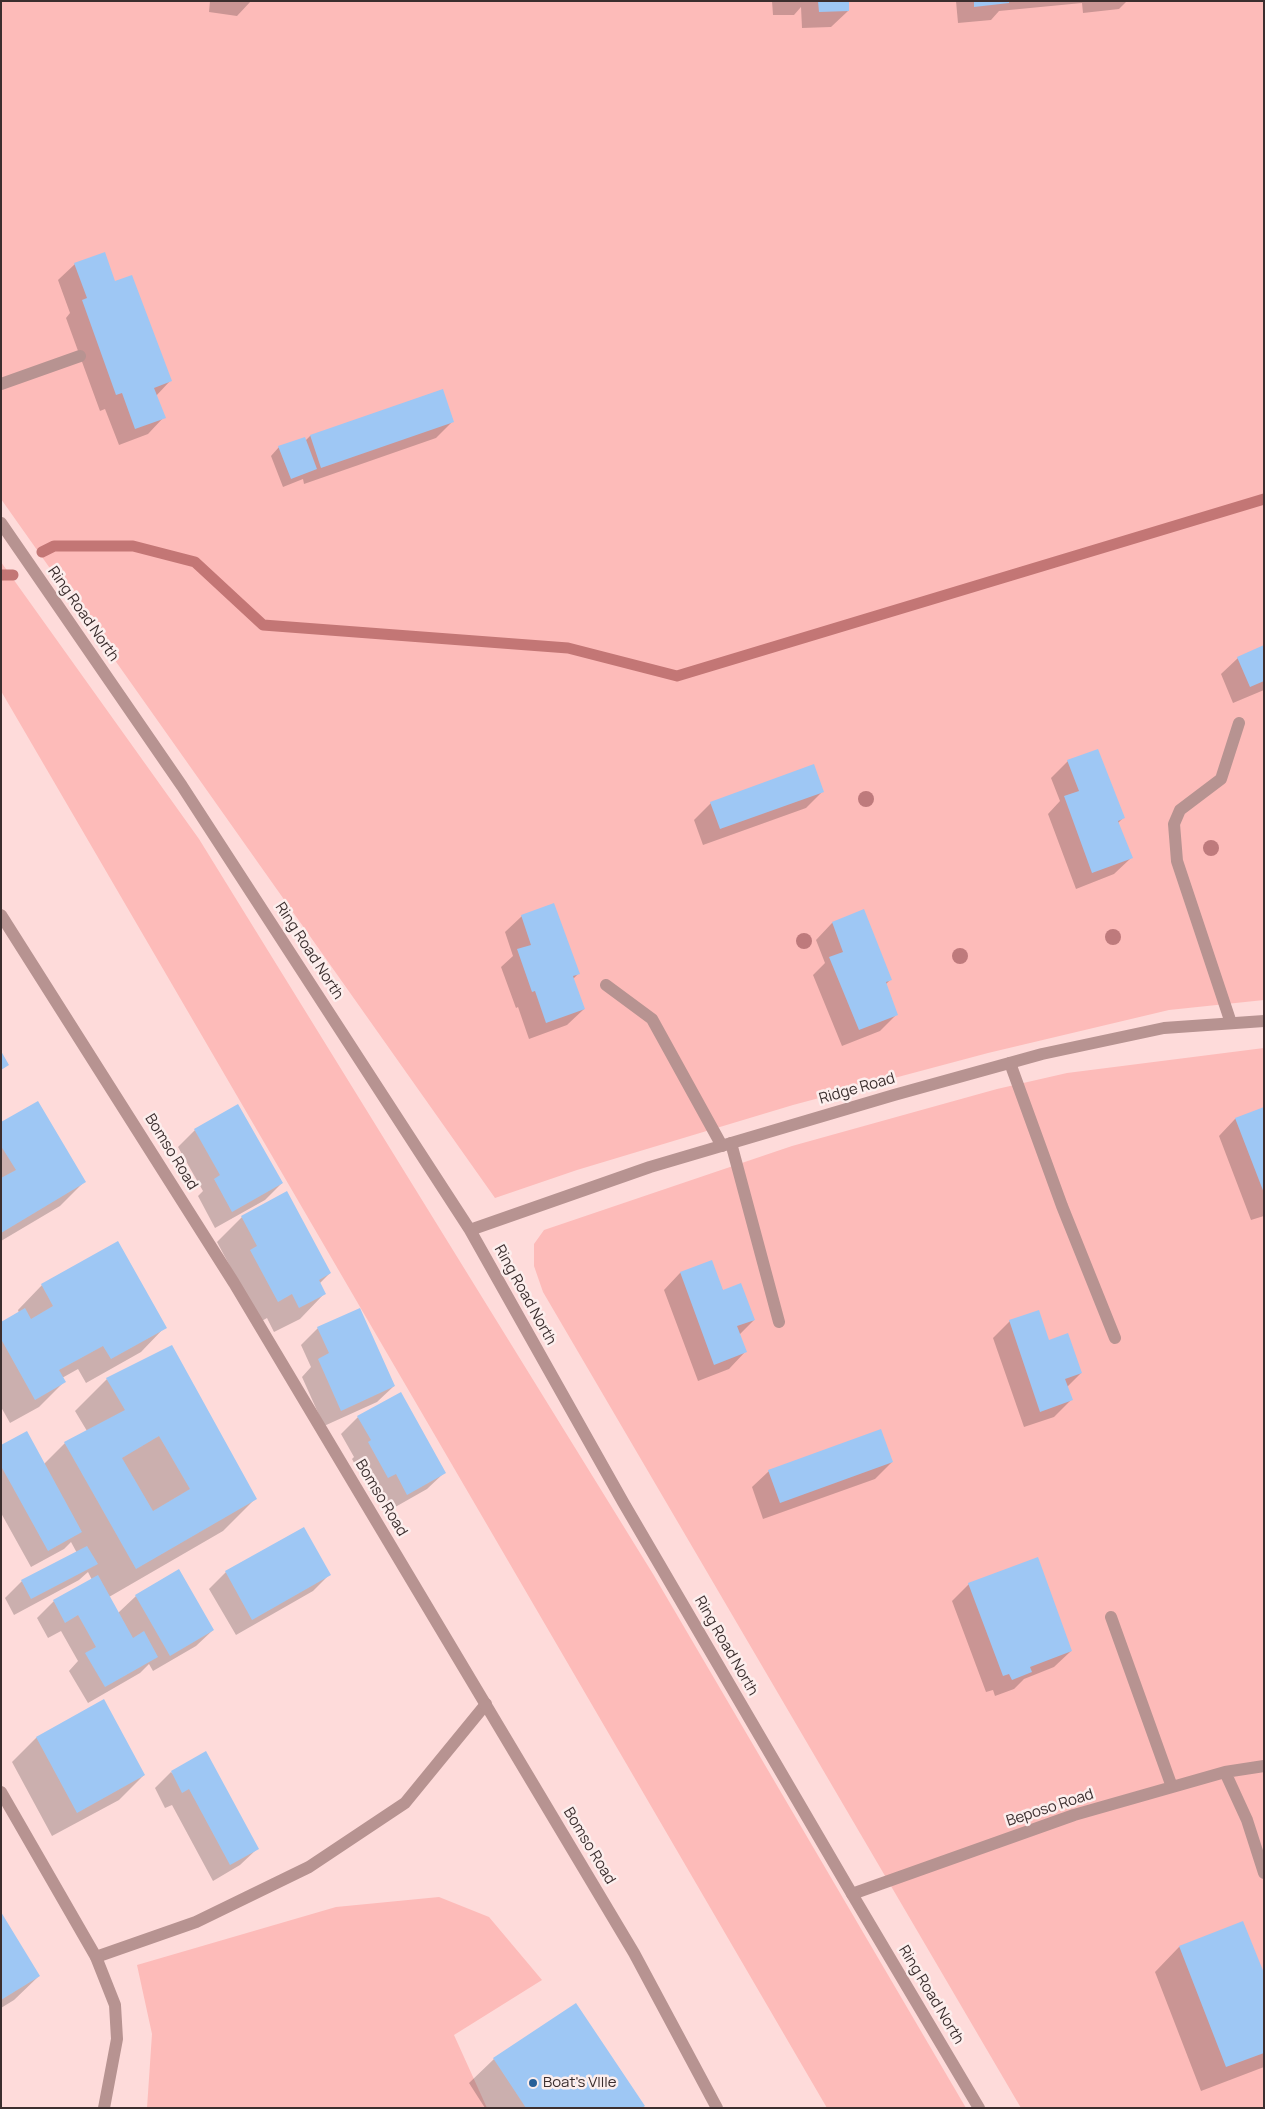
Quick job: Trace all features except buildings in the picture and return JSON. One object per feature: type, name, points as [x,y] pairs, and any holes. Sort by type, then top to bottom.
[{"type":"street","points":[[1,384],[80,356]]},
{"type":"street","name":"Ring Road North","points":[[1,523],[182,786],[470,1230],[623,1502],[979,2108]]},
{"type":"street","points":[[1231,1024],[1177,861],[1174,824],[1180,810],[1220,779],[1239,723]]},
{"type":"street","name":"Bomso Road","points":[[1,914],[234,1284],[486,1704],[634,1953],[717,2108]]},
{"type":"street","points":[[606,985],[652,1019],[726,1145],[779,1322]]},
{"type":"street","name":"Ridge Road","points":[[470,1230],[650,1167],[1042,1054],[1164,1028],[1264,1021]]},
{"type":"street","points":[[1010,1063],[1062,1206],[1115,1338]]},
{"type":"street","points":[[1111,1616],[1172,1787]]},
{"type":"street","points":[[96,1957],[196,1922],[317,1861],[405,1803],[486,1704]]},
{"type":"street","name":"Beposo Road","points":[[852,1894],[1074,1815],[1225,1772],[1264,1766]]},
{"type":"street","points":[[1225,1772],[1247,1820],[1264,1873]]},
{"type":"street","points":[[1,1792],[96,1957],[114,2005],[117,2039],[104,2108]]},
{"type":"shaded area","points":[[1,1],[1264,1],[1264,1000],[1169,1010],[988,1053],[793,1105],[577,1170],[495,1198],[1,499]]},
{"type":"shaded area","points":[[1,562],[199,839],[653,1574],[966,2108],[827,2108],[1,691]]},
{"type":"shaded area","points":[[1264,1048],[1264,2108],[1021,2108],[543,1292],[534,1266],[534,1244],[544,1230],[792,1146],[997,1089],[1067,1073]]},
{"type":"shaded area","points":[[439,1897],[489,1917],[542,1980],[454,2035],[487,2108],[147,2108],[152,2034],[137,1965],[336,1907]]},
{"type":"waterway","points":[[42,552],[54,546],[133,546],[195,562],[263,625],[568,648],[677,676],[1264,499]]},
{"type":"waterway","points":[[1,575],[13,575]]},
{"type":"place","name":"Boat's VIlle","points":[[533,2083]]}]
